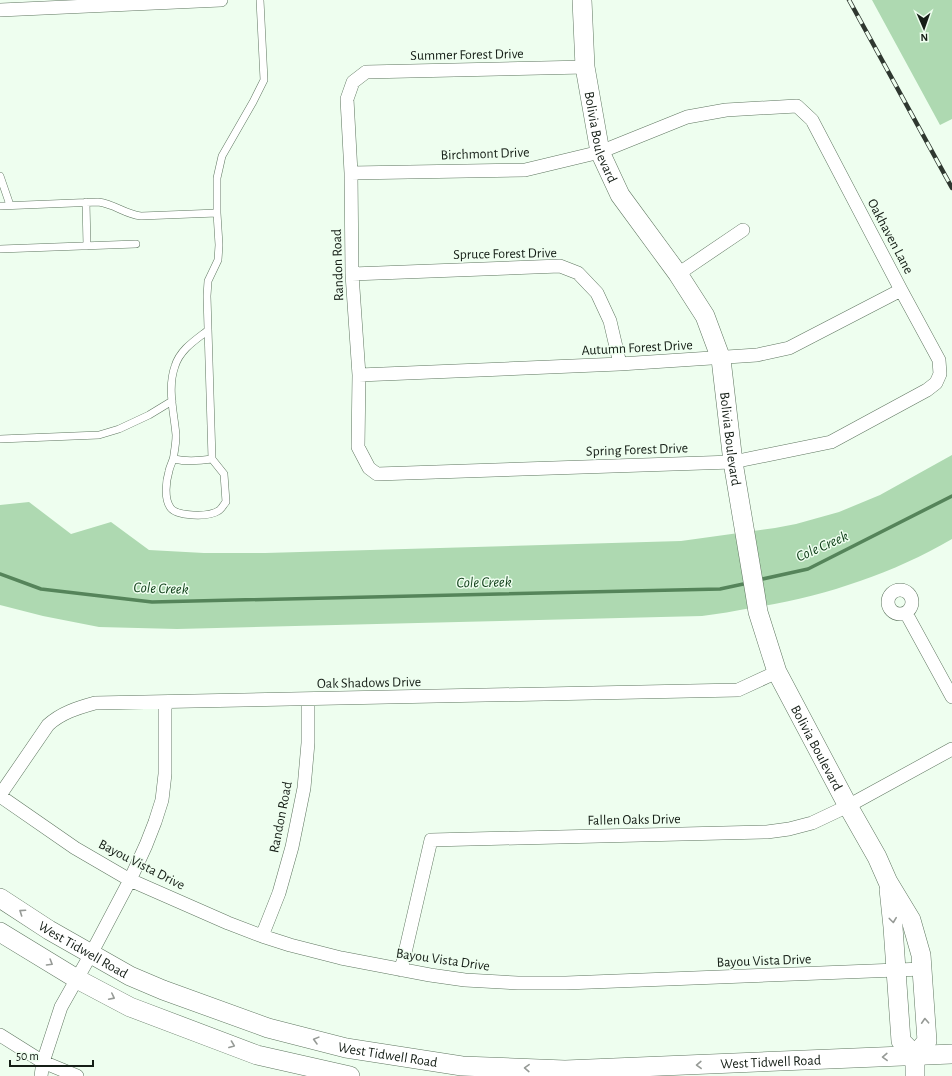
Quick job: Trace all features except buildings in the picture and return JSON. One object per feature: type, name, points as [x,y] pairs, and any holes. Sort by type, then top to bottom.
[{"type":"main road","name":"Bolivia Boulevard","points":[[582,0],[585,67],[600,152],[620,195],[678,274],[705,316],[721,359],[733,462],[758,612],[777,672],[848,806],[877,857],[888,882],[911,920],[921,955],[923,969],[926,1041],[915,1055],[901,1041],[897,970],[888,882]]},
{"type":"main road","name":"West Tidwell Road","points":[[0,898],[49,930],[130,976],[163,990],[268,1028],[346,1048],[462,1066],[565,1073],[719,1070],[915,1055],[952,1054]]},
{"type":"main road","name":"West Tidwell Road","points":[[0,932],[77,979],[130,1007],[257,1055],[345,1075]]},
{"type":"main road","points":[[345,1075],[346,1048]]},
{"type":"main road","points":[[915,1055],[915,1076]]},
{"type":"street","points":[[0,10],[220,0]]},
{"type":"street","name":"Summer Forest Drive","points":[[353,82],[366,72],[585,67]]},
{"type":"street","name":"Randon Road","points":[[353,82],[347,99],[351,173],[352,274],[359,375],[358,447]]},
{"type":"street","name":"Oakhaven Lane","points":[[779,108],[797,106],[812,120],[939,360],[940,374],[936,383],[918,395]]},
{"type":"street","name":"Birchmont Drive","points":[[351,173],[525,170],[600,152],[687,117],[726,110],[779,108]]},
{"type":"street","points":[[678,274],[743,230]]},
{"type":"street","name":"Spruce Forest Drive","points":[[352,274],[560,266],[578,273],[597,293],[610,321],[620,364]]},
{"type":"street","name":"Autumn Forest Drive","points":[[359,375],[721,359],[757,355],[789,348],[901,290]]},
{"type":"street","name":"Spring Forest Drive","points":[[358,447],[369,468],[377,474],[733,462],[831,442],[918,395]]},
{"type":"street","points":[[906,613],[952,697]]},
{"type":"street","name":"Oak Shadows Drive","points":[[0,795],[48,725],[57,717],[76,708],[95,703],[738,690],[777,672]]},
{"type":"street","name":"Randon Road","points":[[262,936],[279,893],[292,847],[304,788],[308,743],[308,699]]},
{"type":"street","points":[[41,1076],[43,1062],[61,1007],[130,880],[155,822],[162,800],[165,774],[165,702]]},
{"type":"street","name":"Fallen Oaks Drive","points":[[401,970],[431,840],[767,832],[789,829],[812,823],[848,806],[952,749]]},
{"type":"street","name":"Bayou Vista Drive","points":[[0,795],[75,848],[130,880],[228,923],[262,936],[305,949],[401,970],[464,980],[518,983],[566,983],[923,969]]},
{"type":"street","points":[[0,1035],[43,1062],[77,1076]]},
{"type":"lane","points":[[207,331],[179,355],[174,366],[172,401],[176,437],[174,459],[169,470],[166,497],[170,507],[178,514],[204,515],[218,511],[226,502],[224,474],[212,459],[206,296],[208,282],[218,260],[217,178],[222,156],[264,80],[260,0]]},
{"type":"lane","points":[[0,176],[10,206]]},
{"type":"lane","points":[[0,206],[86,202],[108,203],[130,215],[141,216],[217,213]]},
{"type":"lane","points":[[86,202],[87,246]]},
{"type":"lane","points":[[0,249],[136,244]]},
{"type":"lane","points":[[0,439],[99,435],[125,426],[149,415],[172,401]]},
{"type":"lane","points":[[174,459],[194,461],[212,459]]},
{"type":"green space","points":[[872,0],[952,0],[952,119],[940,125]]},
{"type":"green space","points":[[952,455],[952,539],[880,574],[855,583],[804,598],[702,616],[177,629],[99,627],[43,616],[0,605],[0,505],[29,502],[71,534],[111,522],[149,550],[204,553],[265,553],[681,541],[775,528],[796,524],[839,512],[880,495]]},
{"type":"waterway","name":"Cole Creek","points":[[758,580],[808,569],[952,496]]},
{"type":"waterway","name":"Cole Creek","points":[[0,574],[41,589],[152,602],[720,589],[748,583]]},
{"type":"railway","points":[[849,0],[952,188]]}]
